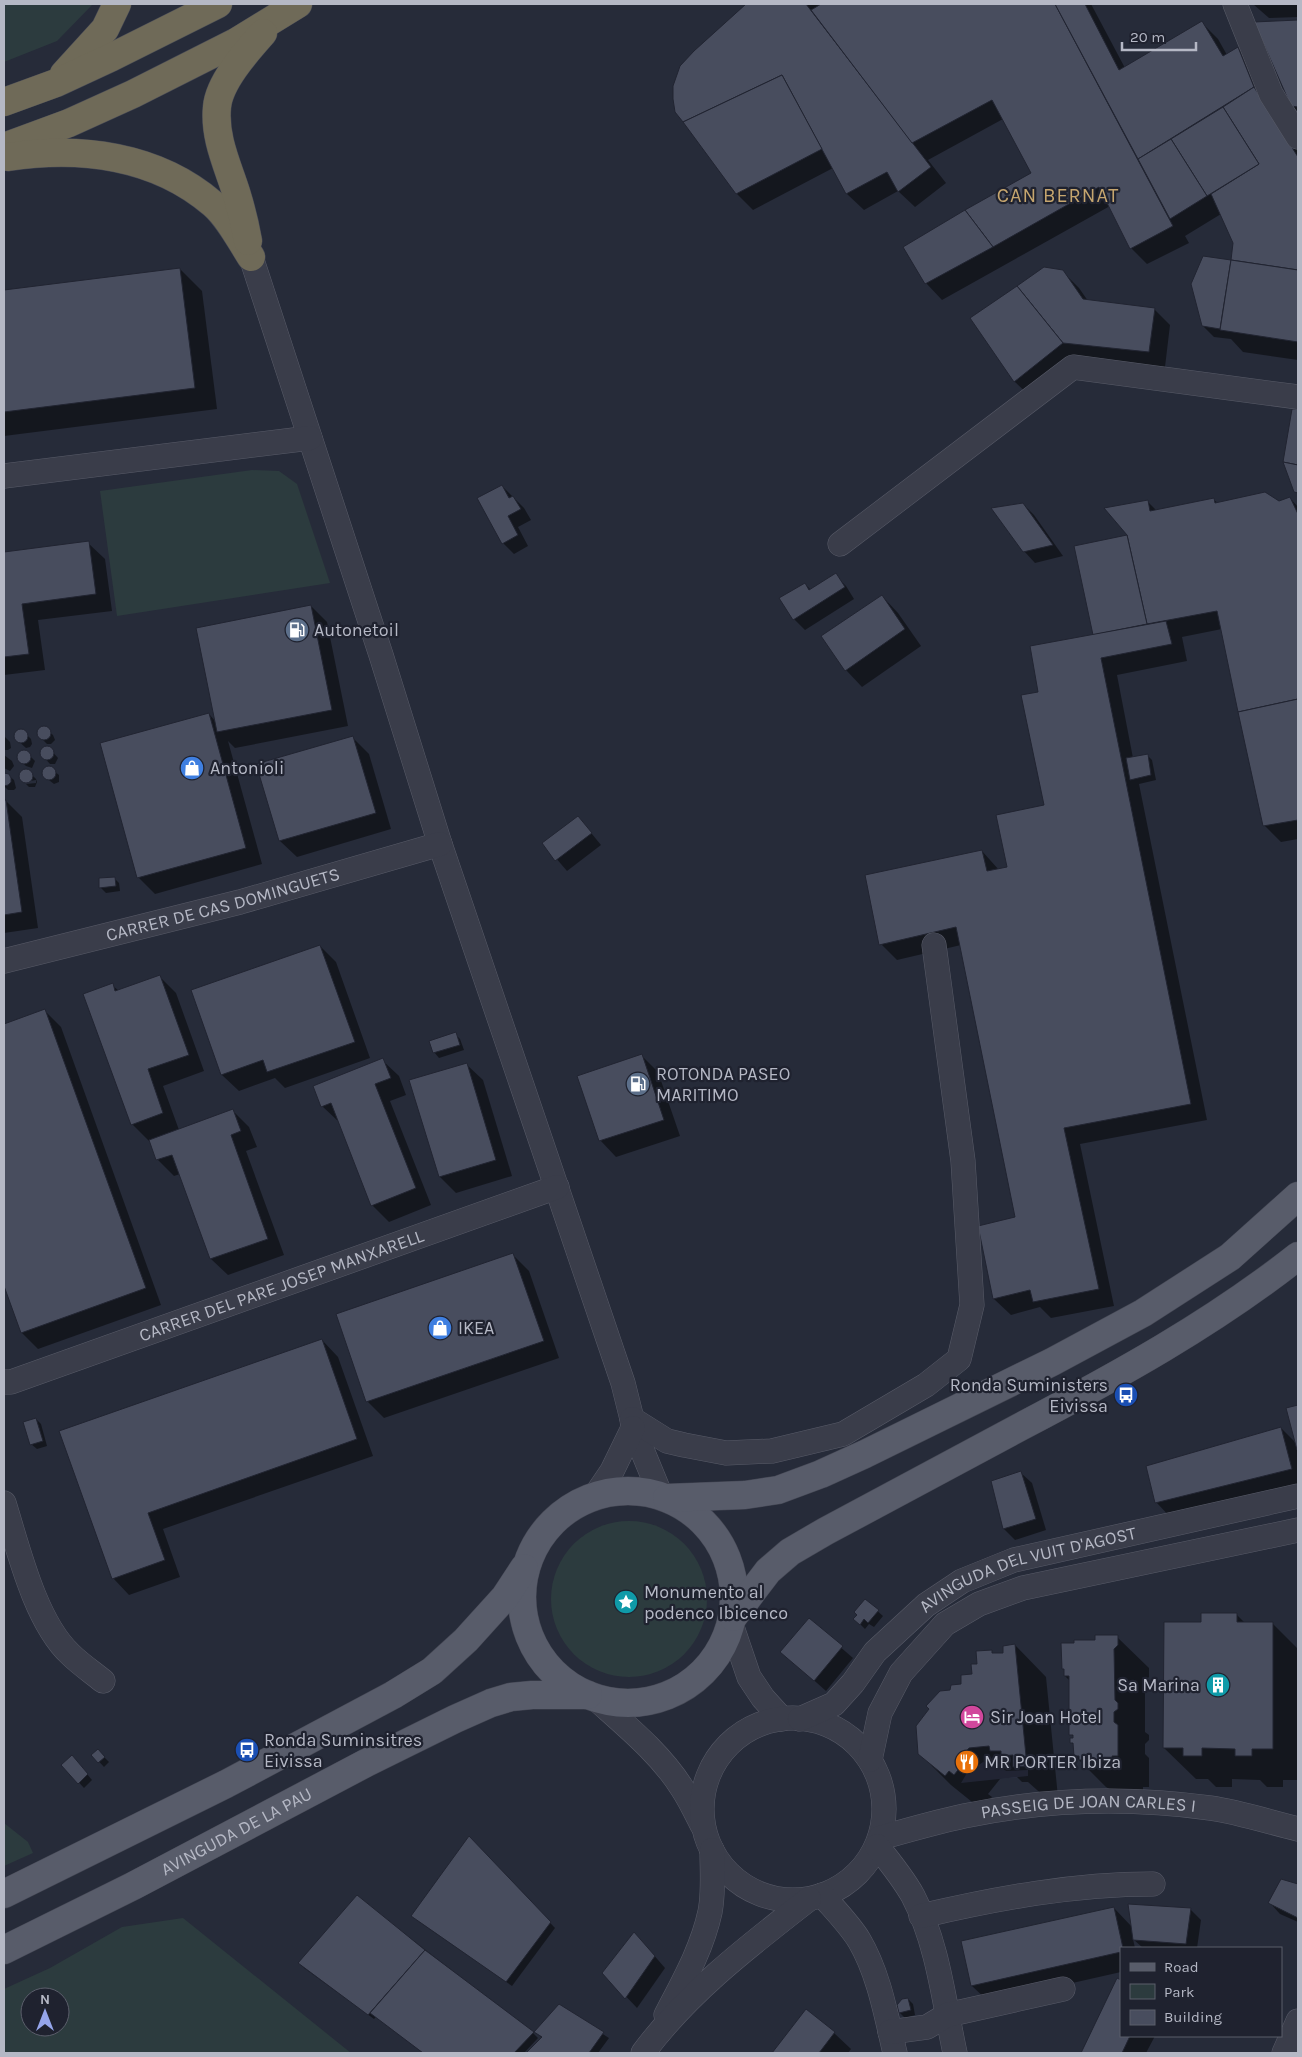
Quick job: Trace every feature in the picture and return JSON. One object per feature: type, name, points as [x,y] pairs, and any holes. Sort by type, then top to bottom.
[{"type":"highway","points":[[56,83],[105,28],[117,4]]},
{"type":"highway","points":[[4,102],[56,83],[218,4]]},
{"type":"highway","points":[[4,146],[69,123],[133,94],[236,42],[287,11]]},
{"type":"highway","points":[[251,257],[239,204],[218,140],[217,106],[223,88],[233,71],[251,47],[287,11]]},
{"type":"highway","points":[[4,157],[39,152],[89,153],[140,162],[181,181],[214,205],[231,226],[251,257]]},
{"type":"main road","points":[[4,1894],[226,1784],[393,1695],[432,1671],[466,1640],[505,1597],[527,1563],[535,1545],[546,1528],[560,1515],[577,1504],[595,1496],[616,1492],[637,1491],[664,1497],[745,1495],[778,1490],[821,1474],[1052,1362],[1143,1313],[1230,1257],[1298,1196]]},
{"type":"main road","points":[[527,1563],[522,1602],[525,1622],[531,1641],[541,1658],[554,1673],[570,1686],[591,1696],[613,1702],[632,1703],[670,1694],[702,1673],[714,1659],[724,1642],[732,1621],[768,1571],[790,1552],[1072,1400],[1197,1329],[1262,1284],[1298,1256]]},
{"type":"main road","points":[[664,1497],[697,1516],[712,1532],[724,1552],[733,1580],[732,1621]]},
{"type":"main road","name":"AVINGUDA DE LA PAU","points":[[4,1950],[133,1886],[366,1763],[491,1703],[511,1697],[532,1695],[591,1696]]},
{"type":"street","points":[[1234,4],[1271,94],[1298,138]]},
{"type":"street","points":[[251,257],[440,844],[623,1383],[633,1424],[664,1497]]},
{"type":"street","points":[[840,544],[1073,367],[1298,397]]},
{"type":"street","points":[[4,476],[310,438]]},
{"type":"street","name":"CARRER DE CAS DOMINGUETS","points":[[4,962],[240,902],[440,844]]},
{"type":"street","points":[[633,1424],[667,1440],[684,1445],[726,1453],[772,1451],[843,1434],[926,1385],[959,1359],[972,1305],[963,1161],[934,945]]},
{"type":"street","name":"CARRER DEL PARE JOSEP MANXARELL","points":[[4,1382],[29,1375],[557,1187]]},
{"type":"street","points":[[595,1496],[612,1471],[633,1424]]},
{"type":"street","name":"AVINGUDA DEL VUIT D'AGOST","points":[[650,2044],[691,1967],[710,1912],[713,1887],[708,1840],[702,1810],[704,1792],[710,1773],[719,1757],[731,1742],[747,1731],[764,1723],[791,1719],[834,1704],[853,1683],[875,1652],[926,1605],[962,1580],[1014,1560],[1298,1496]]},
{"type":"street","points":[[4,1503],[31,1590],[55,1635],[69,1654],[103,1681]]},
{"type":"street","name":"AVINGUDA DEL VUIT D'AGOST","points":[[870,1760],[880,1713],[901,1673],[945,1624],[979,1604],[1023,1588],[1298,1530]]},
{"type":"street","points":[[650,2044],[731,1962],[816,1897],[840,1888],[855,1877],[867,1862],[878,1842],[883,1825],[884,1798],[881,1784],[870,1760],[862,1749],[840,1731],[828,1725],[791,1719],[763,1698],[749,1677],[732,1621]]},
{"type":"street","points":[[591,1696],[635,1733],[682,1787],[708,1840],[729,1874],[752,1890],[780,1899],[816,1897],[858,1938],[878,1985],[892,2043],[947,2016],[1063,1989]]},
{"type":"street","name":"PASSEIG DE JOAN CARLES I","points":[[878,1842],[965,1816],[1035,1805],[1095,1801],[1146,1801],[1212,1808],[1298,1829]]},
{"type":"street","points":[[878,1842],[901,1877],[921,1916],[932,1948],[955,2053]]},
{"type":"street","points":[[921,1916],[1053,1890],[1116,1884],[1153,1884]]},
{"type":"street","points":[[1284,2053],[1298,2021]]},
{"type":"green space","points":[[4,4],[93,4],[57,41],[4,62]]},
{"type":"green space","points":[[252,470],[279,471],[297,484],[330,583],[117,616],[100,491]]},
{"type":"green space","points":[[621,1521],[637,1521],[652,1524],[666,1530],[679,1538],[690,1549],[704,1576],[707,1599],[706,1614],[698,1636],[690,1649],[679,1660],[652,1674],[637,1677],[621,1677],[606,1674],[592,1668],[579,1660],[568,1649],[554,1622],[551,1607],[551,1591],[554,1576],[560,1562],[568,1549],[579,1538],[606,1524]]},
{"type":"green space","points":[[4,1823],[28,1842],[33,1853],[4,1866]]},
{"type":"green space","points":[[183,1918],[351,2053],[4,2053],[4,1989],[50,1968],[122,1927]]},
{"type":"water","points":[[983,1762],[1007,1771],[1028,1770],[1028,1776],[961,1783],[967,1773]]},
{"type":"building","points":[[746,4],[806,4],[931,167],[898,192],[887,172],[846,194],[782,75],[683,122],[675,112],[673,99],[673,86],[680,66]]},
{"type":"building","points":[[821,4],[1055,4],[1173,226],[1130,249],[1099,187],[993,247],[965,210],[1031,173],[992,100],[912,143],[811,10]]},
{"type":"building","points":[[1055,4],[1085,4],[1119,70],[1202,21],[1223,56],[1238,47],[1254,87],[1138,159]]},
{"type":"building","points":[[1298,20],[1298,107],[1291,106],[1254,22]]},
{"type":"building","points":[[782,75],[822,149],[736,194],[683,122]]},
{"type":"building","points":[[1254,87],[1298,157],[1298,270],[1231,260],[1233,243],[1211,194],[1259,164],[1223,107]]},
{"type":"building","points":[[1223,107],[1259,164],[1207,196],[1171,139]]},
{"type":"building","points":[[1171,139],[1207,196],[1170,219],[1138,159]]},
{"type":"building","points":[[965,210],[993,247],[925,284],[903,247]]},
{"type":"building","points":[[1203,256],[1231,260],[1220,329],[1202,326],[1191,284]]},
{"type":"building","points":[[1231,260],[1298,270],[1298,342],[1220,330]]},
{"type":"building","points":[[1044,267],[1063,270],[1083,299],[1155,308],[1149,352],[1063,343],[1017,286]]},
{"type":"building","points":[[180,268],[195,388],[4,412],[4,290]]},
{"type":"building","points":[[1017,286],[1063,343],[1014,382],[970,318]]},
{"type":"building","points":[[1292,409],[1298,409],[1298,465],[1283,462]]},
{"type":"building","points":[[1283,462],[1298,465],[1298,493],[1294,492]]},
{"type":"building","points":[[502,485],[509,498],[513,496],[521,509],[508,516],[518,535],[502,544],[477,498]]},
{"type":"building","points":[[1265,492],[1279,501],[1290,497],[1298,514],[1298,699],[1238,712],[1217,611],[1147,624],[1127,535],[1104,508],[1148,500],[1150,511],[1214,498],[1215,503]]},
{"type":"building","points":[[1023,503],[1053,545],[1023,552],[991,508]]},
{"type":"building","points":[[1127,535],[1147,624],[1093,635],[1074,546]]},
{"type":"building","points":[[89,541],[96,594],[22,604],[29,654],[4,657],[4,552]]},
{"type":"building","points":[[836,573],[845,587],[793,620],[779,598],[805,583],[809,590]]},
{"type":"building","points":[[882,595],[905,629],[845,671],[821,636]]},
{"type":"building","points":[[311,605],[332,710],[217,732],[196,628]]},
{"type":"building","points":[[1166,621],[1172,644],[1101,658],[1191,1104],[1064,1128],[1099,1289],[1033,1302],[1030,1290],[993,1299],[978,1226],[1015,1217],[956,927],[879,945],[865,875],[982,850],[987,871],[1007,867],[996,815],[1044,805],[1021,695],[1038,692],[1030,646]]},
{"type":"building","points":[[1298,699],[1298,820],[1263,826],[1238,712]]},
{"type":"building","points":[[209,713],[246,848],[137,878],[100,743]]},
{"type":"building","points":[[44,726],[49,728],[51,733],[49,738],[44,740],[39,738],[37,733],[39,728]]},
{"type":"building","points":[[21,729],[26,731],[28,736],[26,741],[21,743],[16,741],[14,736],[16,731]]},
{"type":"building","points":[[353,736],[376,813],[279,841],[256,764]]},
{"type":"building","points":[[47,746],[52,748],[54,753],[52,758],[47,760],[42,758],[40,753],[42,748]]},
{"type":"building","points":[[24,750],[29,752],[31,757],[29,762],[24,764],[19,762],[17,757],[19,752]]},
{"type":"building","points":[[1148,754],[1151,775],[1130,780],[1126,758]]},
{"type":"building","points":[[49,766],[54,768],[56,773],[54,778],[49,780],[44,778],[42,773],[44,768]]},
{"type":"building","points":[[26,769],[31,771],[33,776],[31,781],[26,783],[21,781],[19,776],[21,771]]},
{"type":"building","points":[[4,773],[9,774],[11,782],[4,786]]},
{"type":"building","points":[[4,800],[6,800],[22,912],[4,915]]},
{"type":"building","points":[[578,816],[592,833],[555,861],[542,843]]},
{"type":"building","points":[[115,877],[116,886],[99,888],[99,878]]},
{"type":"building","points":[[320,945],[355,1042],[267,1072],[263,1060],[221,1075],[191,990]]},
{"type":"building","points":[[160,975],[189,1055],[148,1069],[163,1113],[131,1125],[83,994],[113,983],[115,991]]},
{"type":"building","points":[[45,1009],[146,1288],[21,1333],[4,1286],[4,1024]]},
{"type":"building","points":[[456,1032],[460,1045],[433,1053],[429,1041]]},
{"type":"building","points":[[642,1054],[664,1120],[599,1141],[577,1076]]},
{"type":"building","points":[[383,1058],[391,1078],[375,1084],[416,1188],[371,1206],[331,1103],[321,1107],[313,1086]]},
{"type":"building","points":[[467,1063],[496,1160],[439,1177],[409,1080]]},
{"type":"building","points":[[233,1109],[241,1131],[231,1135],[268,1239],[210,1259],[172,1155],[156,1160],[149,1140]]},
{"type":"building","name":"IKEA","points":[[513,1253],[544,1341],[366,1402],[336,1314]]},
{"type":"building","points":[[322,1339],[357,1439],[148,1513],[165,1560],[112,1579],[59,1431]]},
{"type":"building","points":[[1298,1405],[1298,1450],[1297,1450],[1286,1408]]},
{"type":"building","points":[[36,1418],[43,1441],[30,1445],[23,1422]]},
{"type":"building","points":[[1281,1427],[1292,1469],[1155,1503],[1146,1466]]},
{"type":"building","points":[[1021,1471],[1036,1519],[1003,1529],[991,1481]]},
{"type":"building","points":[[865,1599],[879,1610],[868,1623],[864,1619],[860,1625],[853,1619],[857,1615],[854,1612]]},
{"type":"building","name":"Sa Marina","points":[[1201,1613],[1237,1613],[1237,1622],[1273,1622],[1273,1749],[1252,1749],[1252,1756],[1235,1756],[1235,1749],[1202,1748],[1202,1756],[1183,1756],[1183,1748],[1163,1748],[1164,1622],[1201,1622]]},
{"type":"building","points":[[809,1618],[843,1646],[814,1681],[780,1652]]},
{"type":"building","points":[[1095,1635],[1118,1635],[1118,1645],[1114,1649],[1115,1700],[1118,1703],[1118,1709],[1114,1712],[1114,1722],[1118,1725],[1118,1756],[1112,1756],[1112,1759],[1079,1760],[1079,1756],[1074,1756],[1073,1743],[1070,1743],[1070,1738],[1073,1738],[1073,1735],[1069,1735],[1069,1676],[1064,1676],[1064,1669],[1062,1669],[1061,1643],[1074,1643],[1074,1640],[1095,1640]]},
{"type":"building","name":"Sir Joan Hotel","points":[[1015,1644],[1027,1766],[1013,1767],[1013,1755],[1001,1756],[1001,1751],[990,1751],[989,1746],[969,1748],[957,1762],[962,1765],[954,1775],[949,1771],[945,1776],[918,1754],[916,1726],[929,1709],[926,1706],[940,1691],[950,1690],[951,1685],[961,1684],[961,1675],[972,1674],[971,1664],[977,1664],[976,1651],[992,1650],[992,1653],[1003,1653],[1003,1646]]},
{"type":"building","points":[[98,1749],[105,1757],[98,1763],[91,1755]]},
{"type":"building","points":[[72,1755],[88,1774],[78,1784],[61,1765]]},
{"type":"building","points":[[469,1836],[551,1922],[506,1982],[411,1916]]},
{"type":"building","points":[[1281,1879],[1298,1884],[1298,1918],[1268,1903]]},
{"type":"building","points":[[357,1895],[425,1950],[368,2015],[298,1963]]},
{"type":"building","points":[[1128,1904],[1191,1908],[1186,1944],[1133,1940]]},
{"type":"building","points":[[1114,1907],[1123,1947],[1120,1947],[1120,1952],[971,1986],[961,1941]]},
{"type":"building","points":[[634,1932],[655,1956],[625,1999],[602,1973]]},
{"type":"building","points":[[425,1950],[534,2032],[514,2053],[423,2053],[370,2013]]},
{"type":"building","points":[[1117,1978],[1120,1980],[1120,2037],[1130,2037],[1122,2053],[1081,2053]]},
{"type":"building","points":[[908,1998],[911,2010],[899,2013],[897,2005],[902,1999]]},
{"type":"building","points":[[559,2004],[604,2032],[589,2053],[526,2053],[542,2037],[534,2032]]},
{"type":"building","points":[[806,2009],[835,2032],[819,2053],[772,2053]]},
{"type":"place","name":"Autonetoil","points":[[297,630]]},
{"type":"place","name":"Antonioli","points":[[192,768]]},
{"type":"place","name":"ROTONDA PASEO MARITIMO","points":[[638,1084]]},
{"type":"place","name":"IKEA","points":[[440,1328]]},
{"type":"place","name":"Ronda Suministers Eivissa","points":[[1126,1395]]},
{"type":"place","name":"Monumento al podenco Ibicenco","points":[[626,1602]]},
{"type":"place","name":"Sa Marina","points":[[1218,1685]]},
{"type":"place","name":"Sir Joan Hotel","points":[[972,1717]]},
{"type":"place","name":"Ronda Suminsitres Eivissa","points":[[247,1750]]},
{"type":"place","name":"MR PORTER Ibiza","points":[[967,1762]]},
{"type":"district","name":"CAN BERNAT","points":[[1058,195]]}]
